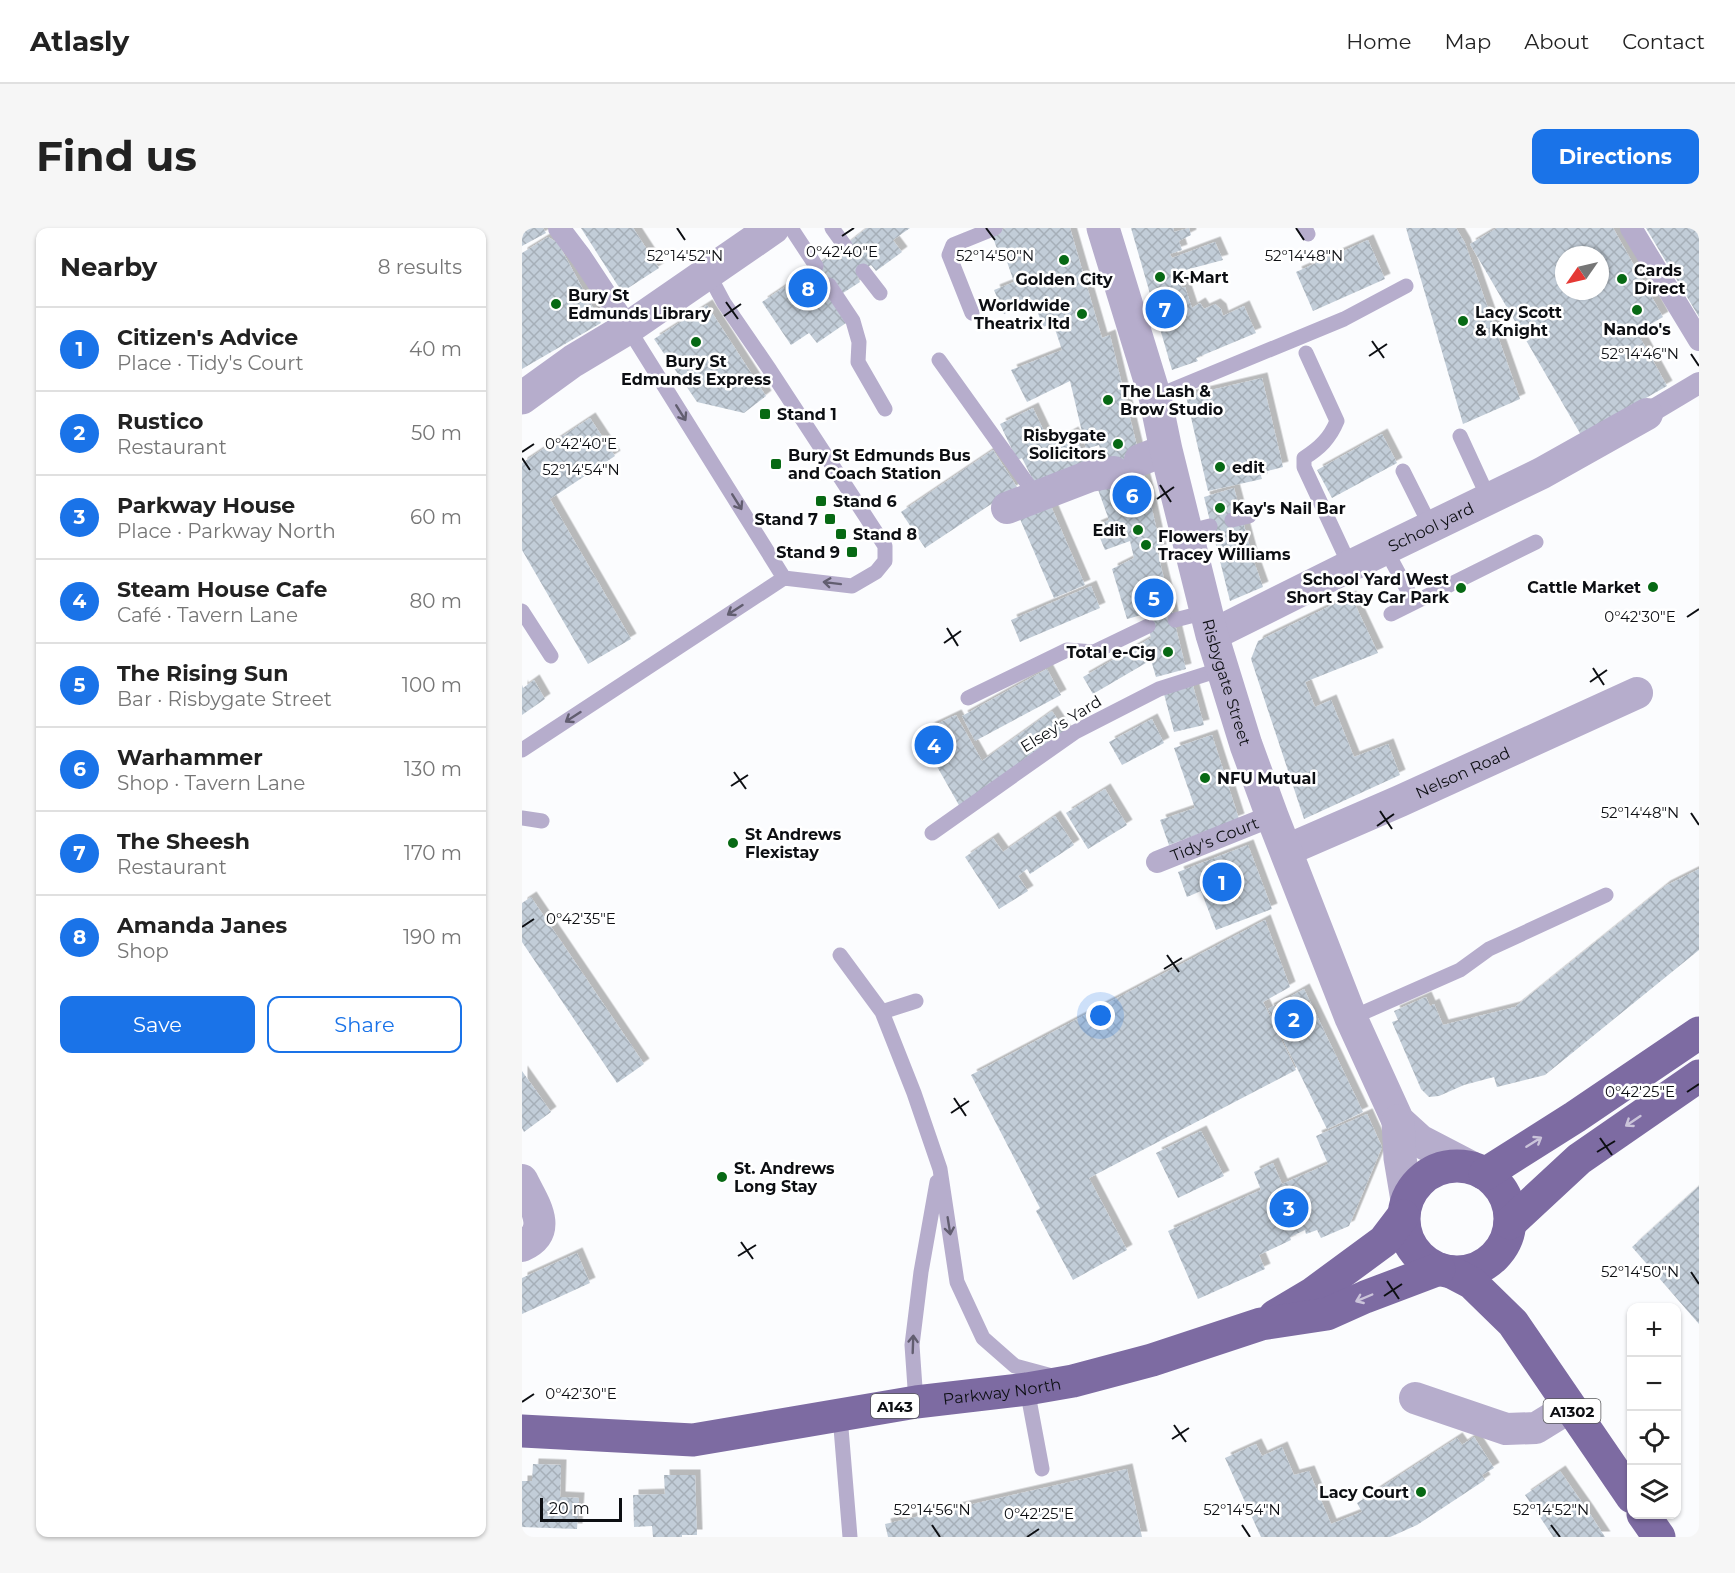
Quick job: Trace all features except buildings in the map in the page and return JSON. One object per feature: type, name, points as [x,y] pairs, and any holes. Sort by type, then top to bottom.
[{"type":"main road","points":[[1478,1171],[1575,1117],[1699,1033]]},
{"type":"main road","points":[[1506,1235],[1509,1206],[1503,1191],[1492,1178],[1460,1165],[1443,1167],[1427,1174],[1415,1186],[1405,1208],[1405,1233],[1412,1248],[1424,1261],[1445,1270],[1475,1269],[1490,1262],[1506,1235],[1579,1159],[1699,1076]]},
{"type":"main road","name":"Parkway North","points":[[1261,1324],[1312,1294],[1384,1241],[1405,1208]]},
{"type":"main road","name":"A1302","points":[[1506,1235],[1506,1292],[1513,1323]]},
{"type":"main road","name":"A1302","points":[[1445,1270],[1472,1283],[1513,1323],[1627,1490]]},
{"type":"main road","name":"Parkway North","points":[[522,1431],[693,1440],[916,1402],[1027,1389],[1073,1381],[1152,1360],[1261,1324],[1327,1314],[1375,1293],[1445,1270]]},
{"type":"main road","points":[[1646,1519],[1659,1537]]},
{"type":"street","points":[[559,228],[628,328]]},
{"type":"street","points":[[522,398],[573,361],[628,328],[773,228]]},
{"type":"street","name":"Risbygate Street","points":[[1103,228],[1155,397],[1140,461],[1198,529],[1209,624],[1246,745],[1351,1018],[1398,1121],[1405,1208]]},
{"type":"street","points":[[1631,228],[1699,340]]},
{"type":"street","points":[[1647,414],[1699,383]]},
{"type":"street","name":"School yard","points":[[1209,624],[1386,550],[1542,473],[1647,414]]},
{"type":"street","points":[[1007,508],[1090,476],[1140,461]]},
{"type":"street","name":"Nelson Road","points":[[1287,850],[1637,693]]},
{"type":"street","name":"Tidy's Court","points":[[1157,862],[1272,816]]},
{"type":"street","name":"Risbygate Street","points":[[1398,1121],[1420,1142],[1478,1171]]},
{"type":"street","points":[[522,1180],[541,1218],[532,1242],[522,1246]]},
{"type":"street","points":[[1415,1398],[1506,1429],[1536,1428],[1570,1407]]},
{"type":"lane","points":[[791,228],[816,266]]},
{"type":"lane","points":[[832,228],[844,246]]},
{"type":"lane","points":[[972,313],[949,255],[953,245],[995,228]]},
{"type":"lane","points":[[863,271],[880,293]]},
{"type":"lane","points":[[522,750],[784,578],[852,586],[876,572],[885,561],[885,546],[724,303],[708,273]]},
{"type":"lane","points":[[829,285],[853,321],[859,342],[858,362],[885,409]]},
{"type":"lane","points":[[1155,397],[1344,319],[1406,286]]},
{"type":"lane","points":[[628,328],[784,578]]},
{"type":"lane","points":[[1306,353],[1336,421],[1331,435],[1316,451],[1304,458],[1304,467],[1350,566]]},
{"type":"lane","points":[[939,360],[1037,497]]},
{"type":"lane","points":[[1460,436],[1490,499]]},
{"type":"lane","points":[[1403,471],[1431,527]]},
{"type":"lane","points":[[1232,520],[1249,516]]},
{"type":"lane","points":[[1391,614],[1536,542]]},
{"type":"lane","points":[[1386,550],[1414,602]]},
{"type":"lane","points":[[522,611],[551,656]]},
{"type":"lane","points":[[1175,620],[1209,624]]},
{"type":"lane","points":[[968,699],[1067,650],[1094,652],[1148,626]]},
{"type":"lane","name":"Elsey's Yard","points":[[932,833],[1075,732],[1159,689],[1222,669]]},
{"type":"lane","points":[[522,818],[542,821]]},
{"type":"lane","points":[[1351,1018],[1460,970],[1489,949],[1606,895]]},
{"type":"lane","points":[[840,955],[882,1012],[914,1094],[940,1169],[957,1282],[983,1338],[1015,1366],[1073,1381]]},
{"type":"lane","points":[[882,1012],[916,1001]]},
{"type":"lane","points":[[916,1402],[912,1345],[921,1272],[940,1169]]},
{"type":"lane","points":[[1027,1389],[1041,1469]]},
{"type":"lane","points":[[840,1416],[850,1537]]},
{"type":"place","name":"Golden City","points":[[1064,260]]},
{"type":"place","name":"K-Mart","points":[[1160,277]]},
{"type":"place","name":"Cards Direct","points":[[1622,279]]},
{"type":"place","name":"Amanda Janes","points":[[808,288]]},
{"type":"place","name":"Bury St Edmunds Library","points":[[556,304]]},
{"type":"place","name":"The Sheesh","points":[[1165,309]]},
{"type":"place","name":"Nando's","points":[[1637,310]]},
{"type":"place","name":"Worldwide Theatrix ltd","points":[[1082,314]]},
{"type":"place","name":"Lacy Scott & Knight","points":[[1463,321]]},
{"type":"place","name":"Bury St Edmunds Express","points":[[696,342]]},
{"type":"place","name":"The Lash & Brow Studio","points":[[1108,400]]},
{"type":"place","name":"Stand 1","points":[[765,414]]},
{"type":"place","name":"Risbygate Solicitors","points":[[1118,444]]},
{"type":"place","name":"Bury St Edmunds Bus and Coach Station","points":[[776,464]]},
{"type":"place","name":"edit","points":[[1220,467]]},
{"type":"place","name":"Warhammer","points":[[1132,495]]},
{"type":"place","name":"Stand 6","points":[[821,501]]},
{"type":"place","name":"Kay's Nail Bar","points":[[1220,508]]},
{"type":"place","name":"Stand 7","points":[[830,519]]},
{"type":"place","name":"Edit","points":[[1138,530]]},
{"type":"place","name":"Stand 8","points":[[841,534]]},
{"type":"place","name":"Flowers by Tracey Williams","points":[[1146,545]]},
{"type":"place","name":"Stand 9","points":[[852,552]]},
{"type":"place","name":"Cattle Market","points":[[1653,587]]},
{"type":"place","name":"School Yard West Short Stay Car Park","points":[[1461,588]]},
{"type":"place","name":"The Rising Sun","points":[[1154,598]]},
{"type":"place","name":"Total e-Cig","points":[[1168,652]]},
{"type":"place","name":"Steam House Cafe","points":[[934,745]]},
{"type":"place","name":"NFU Mutual","points":[[1205,778]]},
{"type":"place","name":"St Andrews Flexistay","points":[[733,843]]},
{"type":"place","name":"Citizen's Advice","points":[[1222,882]]},
{"type":"place","name":"Rustico","points":[[1294,1019]]},
{"type":"place","name":"St. Andrews Long Stay","points":[[722,1177]]},
{"type":"place","name":"Parkway House","points":[[1289,1208]]},
{"type":"place","name":"Lacy Court","points":[[1421,1492]]}]
